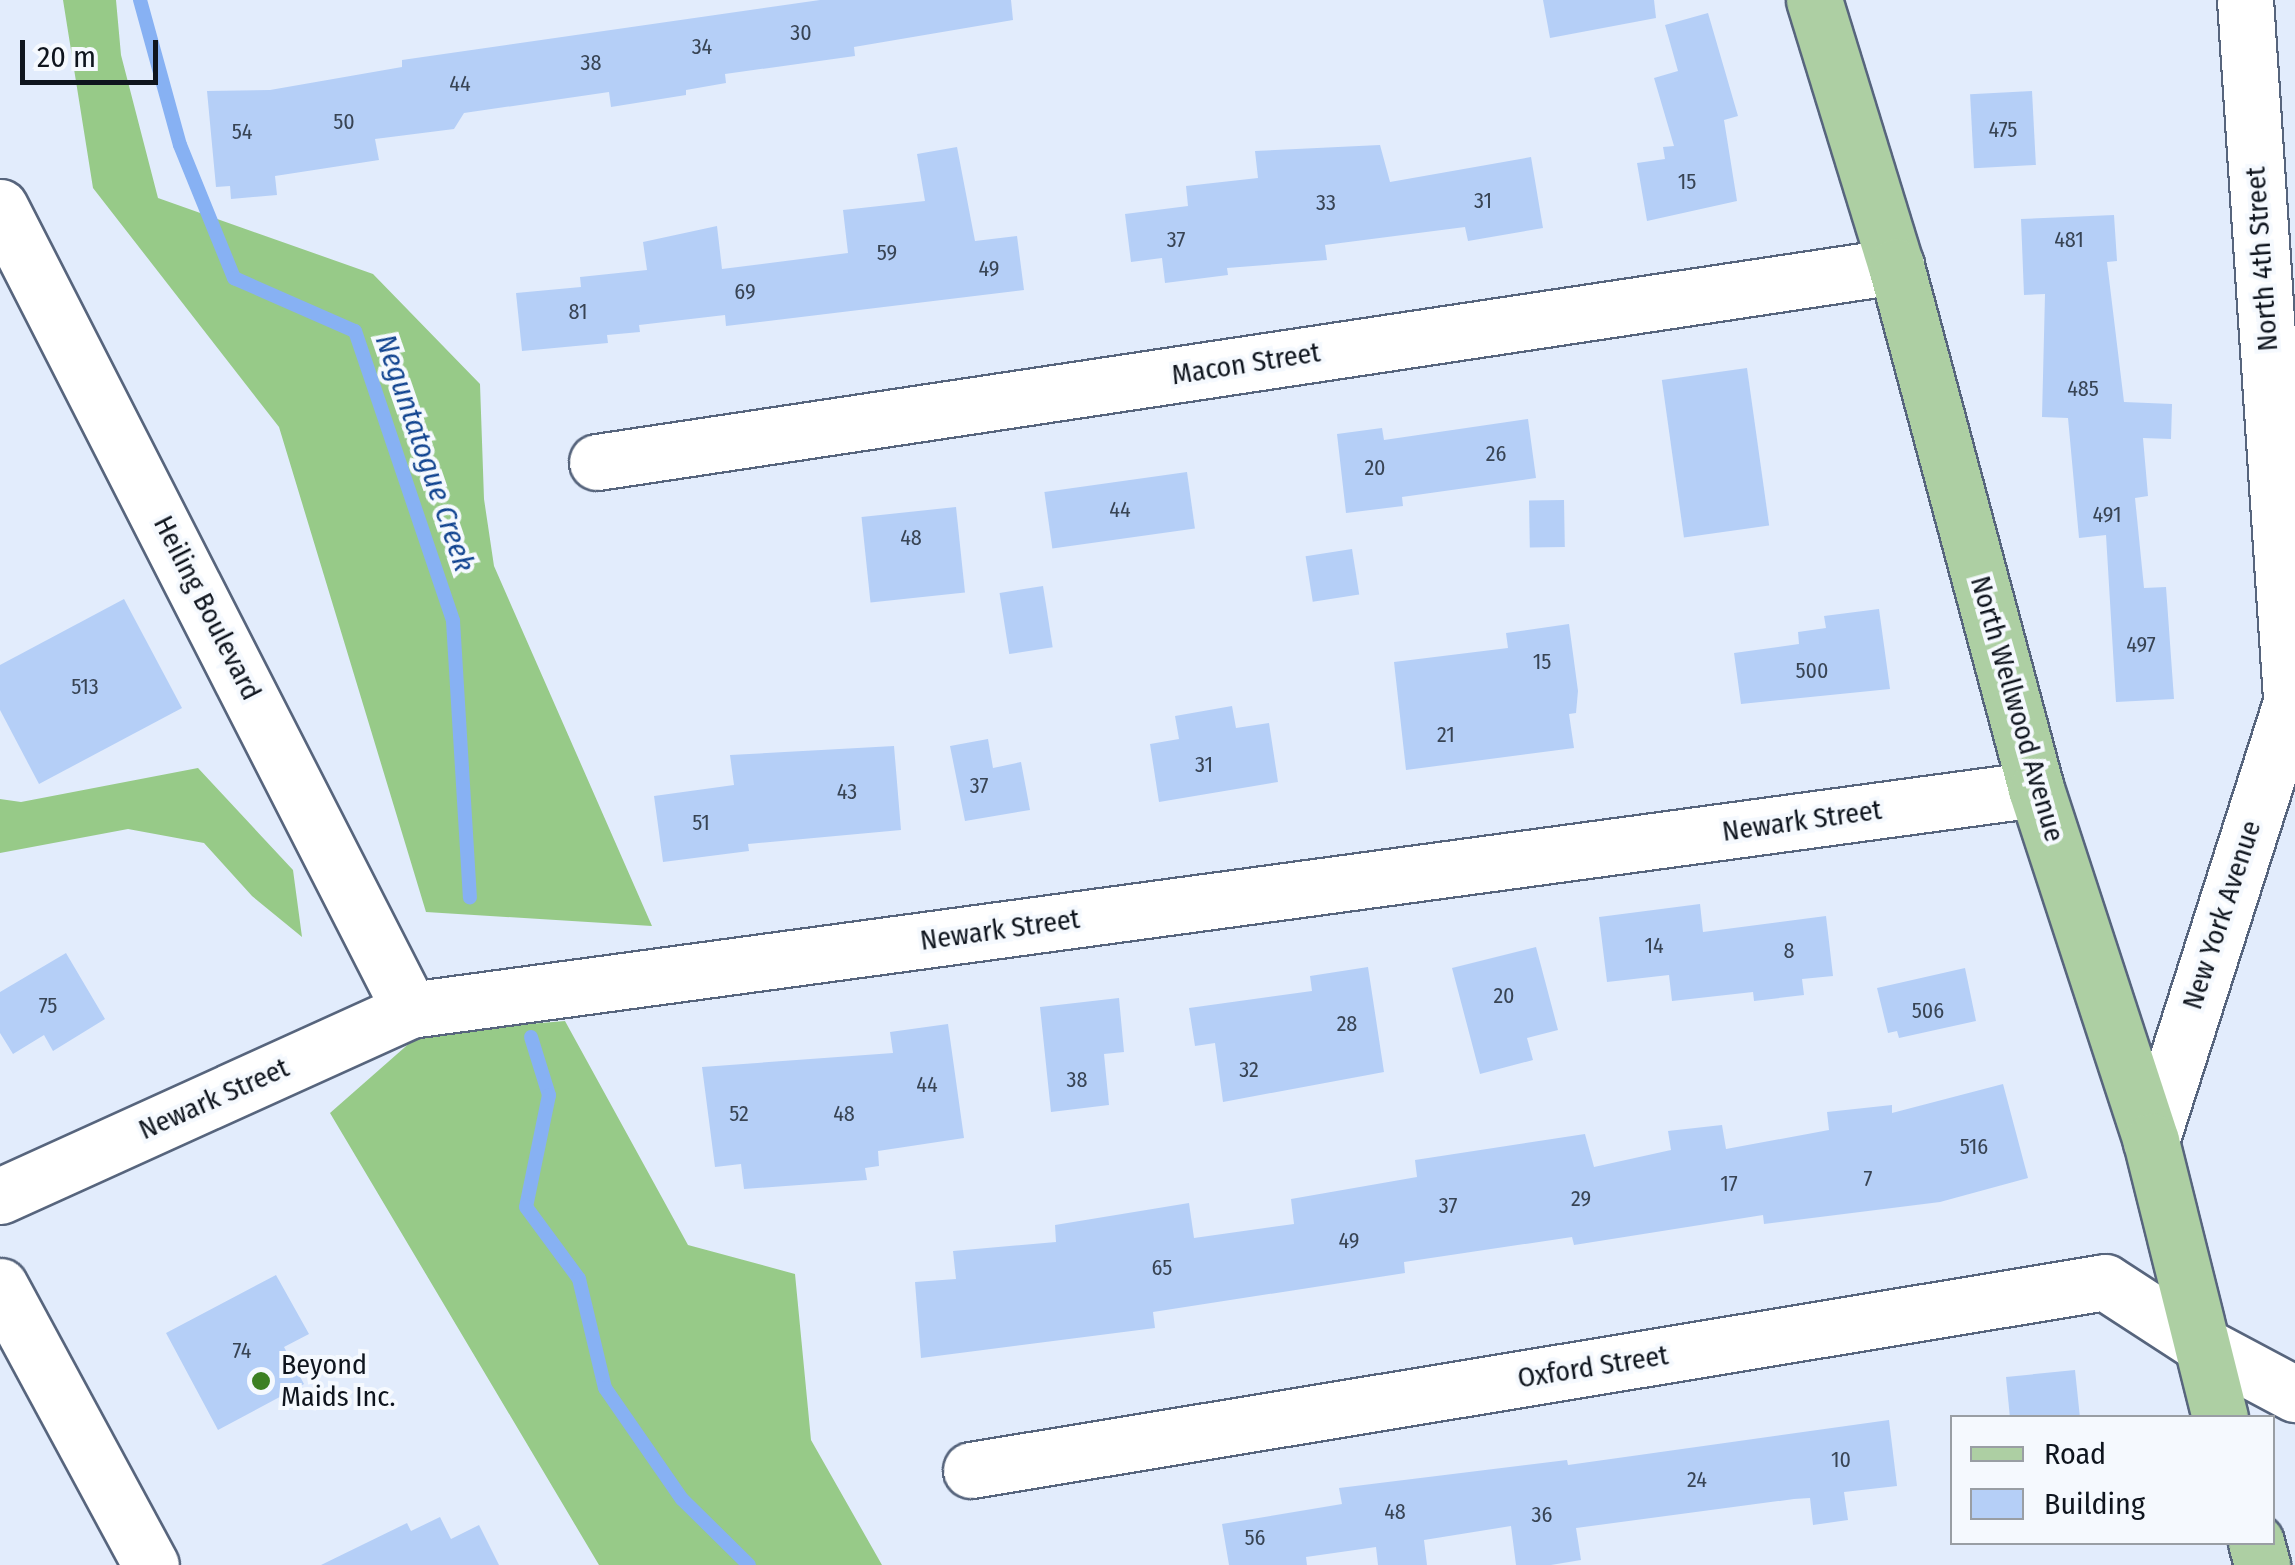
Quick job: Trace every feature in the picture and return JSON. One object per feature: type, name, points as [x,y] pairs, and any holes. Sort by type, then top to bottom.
[{"type":"main road","name":"North Wellwood Avenue","points":[[1814,0],[1896,266],[2036,789],[2151,1141],[2219,1415]]},
{"type":"street","name":"North 4th Street","points":[[2245,0],[2293,694]]},
{"type":"street","name":"Heiling Boulevard","points":[[0,208],[20,292],[410,1010]]},
{"type":"street","name":"Macon Street","points":[[597,462],[1896,266]]},
{"type":"street","name":"New York Avenue","points":[[2151,1141],[2293,694]]},
{"type":"street","name":"Newark Street","points":[[0,1196],[410,1010],[2036,789]]},
{"type":"street","name":"Oxford Street","points":[[970,1470],[2106,1282],[2199,1344],[2295,1394]]},
{"type":"street","points":[[0,1286],[151,1565]]},
{"type":"green space","points":[[63,0],[116,0],[121,55],[158,198],[373,274],[480,384],[484,499],[494,566],[652,926],[426,912],[279,427],[93,188]]},
{"type":"green space","points":[[198,768],[293,870],[302,937],[252,896],[204,843],[128,829],[0,853],[0,799],[21,802]]},
{"type":"green space","points":[[565,1021],[688,1245],[795,1274],[811,1440],[882,1565],[599,1565],[330,1113],[421,1033]]},
{"type":"building","points":[[820,0],[1011,0],[1013,20],[854,47],[855,56],[725,74],[726,83],[686,90],[686,95],[611,107],[609,92],[464,113],[454,129],[375,139],[379,160],[275,176],[277,195],[231,199],[230,186],[216,187],[207,91],[270,90],[402,67],[402,60]]},
{"type":"building","points":[[1543,0],[1654,0],[1656,18],[1550,38]]},
{"type":"building","points":[[1708,13],[1738,116],[1724,120],[1737,201],[1647,221],[1637,163],[1665,159],[1663,147],[1674,146],[1654,78],[1678,71],[1665,25]]},
{"type":"building","points":[[2032,91],[2036,165],[1974,168],[1970,94]]},
{"type":"building","points":[[1380,145],[1390,182],[1531,157],[1543,228],[1468,241],[1465,227],[1325,245],[1327,260],[1227,268],[1228,275],[1165,283],[1162,258],[1131,262],[1125,214],[1188,206],[1186,186],[1258,178],[1255,151]]},
{"type":"building","points":[[957,147],[975,241],[1017,236],[1024,290],[726,326],[725,315],[639,325],[640,332],[607,335],[608,343],[522,351],[516,293],[581,287],[580,277],[647,270],[643,242],[717,226],[722,269],[848,253],[843,210],[925,201],[917,154]]},
{"type":"building","points":[[2114,215],[2117,261],[2107,262],[2124,402],[2172,404],[2171,439],[2143,438],[2148,496],[2135,498],[2144,588],[2166,587],[2174,699],[2116,702],[2106,535],[2079,538],[2068,418],[2042,417],[2045,294],[2024,295],[2021,219]]},
{"type":"building","points":[[1747,368],[1769,525],[1684,537],[1662,380]]},
{"type":"building","points":[[1528,419],[1536,478],[1402,497],[1403,506],[1346,513],[1337,434],[1382,428],[1384,440]]},
{"type":"building","points":[[1187,472],[1195,528],[1052,548],[1044,492]]},
{"type":"building","points":[[1564,500],[1565,547],[1530,548],[1529,501]]},
{"type":"building","points":[[956,507],[965,593],[871,602],[862,517]]},
{"type":"building","points":[[1352,549],[1359,594],[1313,602],[1306,556]]},
{"type":"building","points":[[1043,586],[1053,647],[1009,654],[1000,593]]},
{"type":"building","points":[[124,599],[182,708],[39,784],[0,710],[0,665]]},
{"type":"building","points":[[1879,609],[1890,689],[1741,704],[1734,653],[1799,644],[1798,632],[1826,628],[1824,616]]},
{"type":"building","points":[[1569,624],[1578,691],[1576,713],[1569,714],[1574,748],[1406,770],[1394,662],[1508,648],[1506,633]]},
{"type":"building","points":[[1232,706],[1236,728],[1269,723],[1278,782],[1159,802],[1150,744],[1179,739],[1175,716]]},
{"type":"building","points":[[988,739],[993,768],[1021,762],[1030,810],[965,821],[950,746]]},
{"type":"building","points":[[894,746],[901,830],[748,844],[749,851],[663,862],[654,796],[734,785],[730,755]]},
{"type":"building","points":[[1700,904],[1703,932],[1826,916],[1833,976],[1802,979],[1804,995],[1754,1001],[1753,992],[1672,1001],[1669,975],[1607,982],[1599,917]]},
{"type":"building","points":[[1536,947],[1558,1030],[1527,1038],[1533,1060],[1480,1074],[1452,968]]},
{"type":"building","points":[[66,953],[105,1019],[53,1051],[44,1035],[13,1054],[0,1033],[0,992]]},
{"type":"building","points":[[1368,967],[1384,1072],[1223,1102],[1215,1043],[1195,1046],[1189,1008],[1312,991],[1310,976]]},
{"type":"building","points":[[1965,968],[1976,1021],[1899,1038],[1897,1031],[1888,1033],[1877,988]]},
{"type":"building","points":[[1119,998],[1124,1052],[1104,1054],[1109,1105],[1051,1112],[1040,1007]]},
{"type":"building","points":[[948,1024],[964,1138],[878,1151],[879,1166],[865,1168],[867,1180],[744,1189],[741,1164],[715,1167],[702,1067],[893,1053],[890,1032]]},
{"type":"building","points":[[2003,1084],[2028,1178],[1940,1202],[1764,1224],[1763,1215],[1574,1245],[1572,1237],[1404,1262],[1405,1273],[1153,1312],[1155,1328],[921,1358],[915,1282],[956,1279],[953,1251],[1056,1242],[1055,1225],[1189,1203],[1194,1238],[1294,1224],[1291,1199],[1417,1177],[1415,1160],[1585,1134],[1594,1167],[1671,1150],[1668,1131],[1722,1125],[1726,1149],[1829,1130],[1827,1112],[1892,1105],[1892,1113]]},
{"type":"building","points":[[276,1275],[309,1334],[284,1347],[304,1384],[218,1430],[166,1333]]},
{"type":"building","points":[[2075,1370],[2080,1415],[2010,1415],[2006,1377]]},
{"type":"building","points":[[1889,1420],[1897,1486],[1844,1492],[1848,1520],[1813,1525],[1810,1498],[1794,1499],[1576,1528],[1581,1560],[1551,1565],[1516,1565],[1511,1526],[1424,1540],[1427,1565],[1378,1565],[1376,1547],[1306,1557],[1307,1565],[1229,1565],[1222,1524],[1342,1504],[1339,1488],[1567,1460],[1568,1465]]},
{"type":"building","points":[[440,1517],[451,1539],[479,1525],[499,1565],[321,1565],[407,1523],[411,1531]]},
{"type":"waterway","name":"Neguntatogue Creek","points":[[140,0],[180,145],[234,278],[355,331],[453,621],[470,897]]},
{"type":"waterway","name":"Neguntatogue Creek","points":[[531,1037],[549,1095],[526,1207],[579,1279],[605,1388],[682,1499],[749,1565]]},
{"type":"place","name":"Beyond Maids Inc.","points":[[261,1381]]}]
